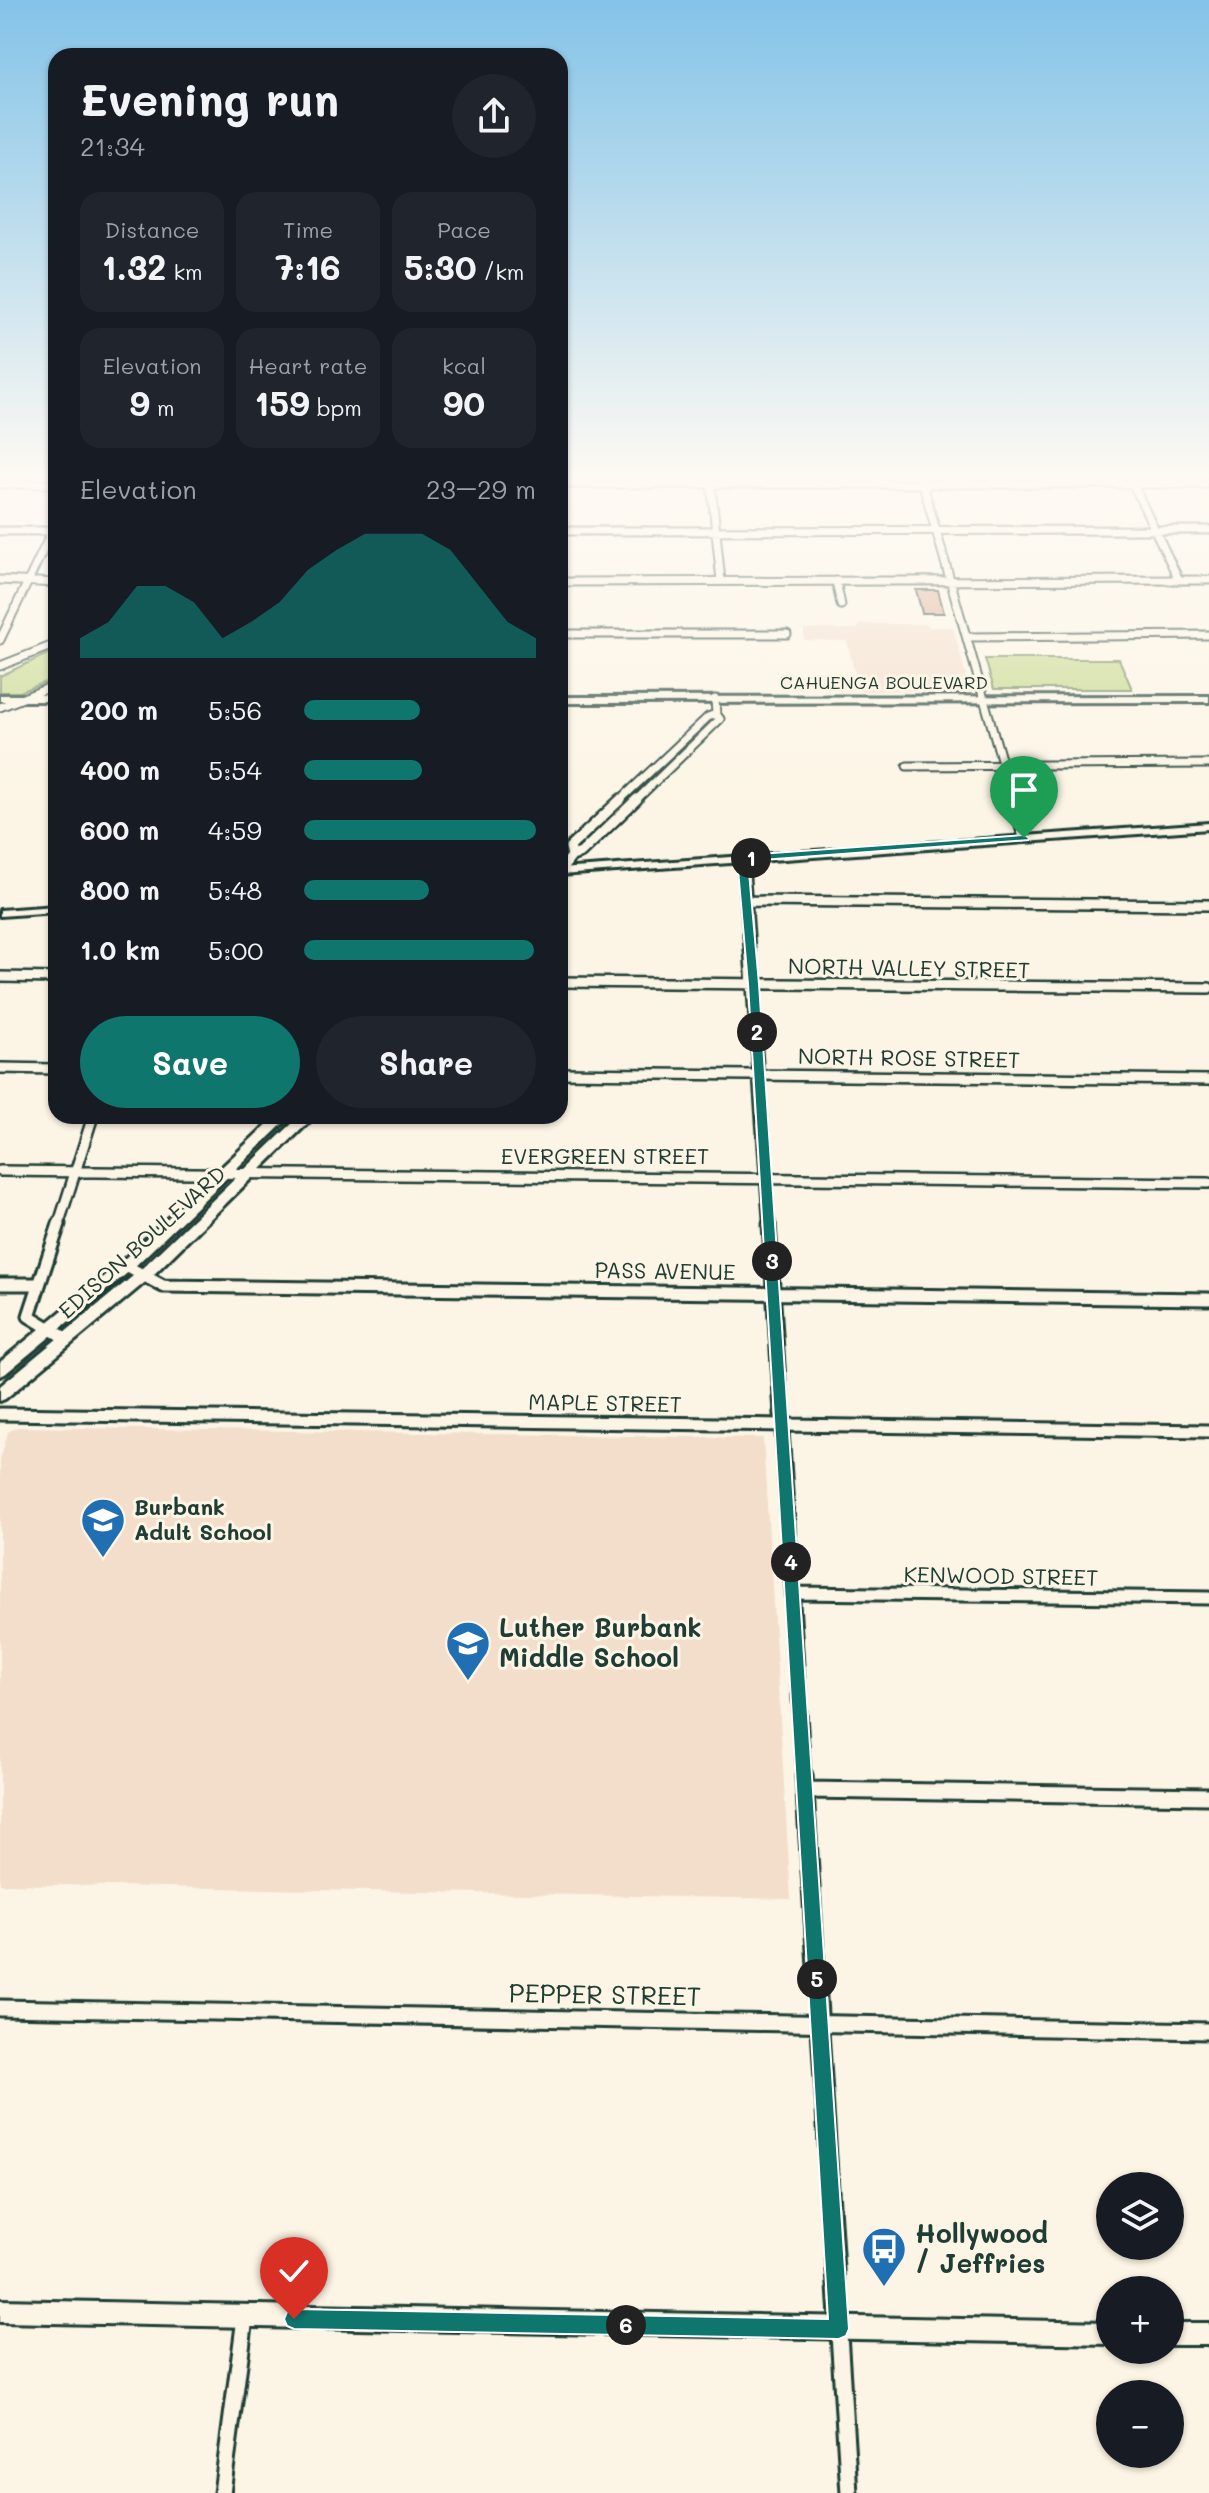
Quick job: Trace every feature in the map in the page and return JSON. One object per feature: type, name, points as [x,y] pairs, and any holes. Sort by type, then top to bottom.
[{"type":"main road","points":[[0,698],[48,698]]},
{"type":"main road","name":"CAHUENGA BOULEVARD","points":[[568,700],[1209,699]]},
{"type":"main road","points":[[568,870],[1209,826]]},
{"type":"main road","points":[[0,913],[48,910]]},
{"type":"main road","name":"EDISON BOULEVARD","points":[[0,1370],[126,1266],[276,1124]]},
{"type":"main road","name":"EDISON BOULEVARD","points":[[1,1397],[144,1275],[300,1124]]},
{"type":"main road","points":[[0,2311],[1096,2333]]},
{"type":"main road","points":[[1184,2334],[1209,2334]]},
{"type":"street","points":[[0,639],[23,590]]},
{"type":"street","points":[[838,590],[841,605]]},
{"type":"street","points":[[953,590],[1024,838]]},
{"type":"street","points":[[568,634],[787,634]]},
{"type":"street","points":[[967,637],[1209,635]]},
{"type":"street","points":[[0,666],[48,647]]},
{"type":"street","points":[[0,707],[48,688]]},
{"type":"street","points":[[568,861],[581,853],[720,719],[716,714],[715,699]]},
{"type":"street","points":[[907,766],[1209,764]]},
{"type":"street","points":[[743,858],[774,1292],[849,2493]]},
{"type":"street","points":[[747,901],[1209,905]]},
{"type":"street","points":[[0,977],[48,978]]},
{"type":"street","name":"NORTH VALLEY STREET","points":[[568,982],[1209,988]]},
{"type":"street","points":[[0,1068],[48,1069]]},
{"type":"street","name":"NORTH ROSE STREET","points":[[568,1073],[1209,1080]]},
{"type":"street","points":[[67,1339],[29,1316],[91,1124]]},
{"type":"street","name":"EVERGREEN STREET","points":[[0,1171],[1209,1183]]},
{"type":"street","name":"PASS AVENUE","points":[[126,1266],[163,1286],[1209,1299]]},
{"type":"street","points":[[0,1284],[39,1284]]},
{"type":"street","name":"MAPLE STREET","points":[[0,1414],[1209,1431]]},
{"type":"street","name":"KENWOOD STREET","points":[[793,1593],[1209,1598]]},
{"type":"street","points":[[805,1790],[1209,1796]]},
{"type":"street","name":"PEPPER STREET","points":[[0,2008],[1209,2031]]},
{"type":"street","points":[[222,2493],[245,2318]]},
{"type":"shaded area","points":[[860,624],[953,627],[969,687],[963,690],[859,691],[847,641],[804,640],[804,629],[857,629]]},
{"type":"shaded area","name":"Luther Burbank Middle School","points":[[17,1427],[763,1438],[791,1899],[0,1884],[0,1460],[8,1432]]},
{"type":"green space","points":[[48,654],[48,681],[20,692],[0,692],[0,676]]},
{"type":"green space","points":[[985,659],[1119,659],[1132,689],[994,689]]},
{"type":"building","points":[[916,590],[938,590],[944,613],[922,613]]},
{"type":"place","name":"Burbank Adult School","points":[[103,1559]]},
{"type":"place","name":"Luther Burbank Middle School","points":[[468,1682]]},
{"type":"place","name":"Hollywood / Jeffries","points":[[884,2288]]},
{"type":"route","points":[[294,2319],[839,2329],[754,984],[743,858],[1024,838]]}]
